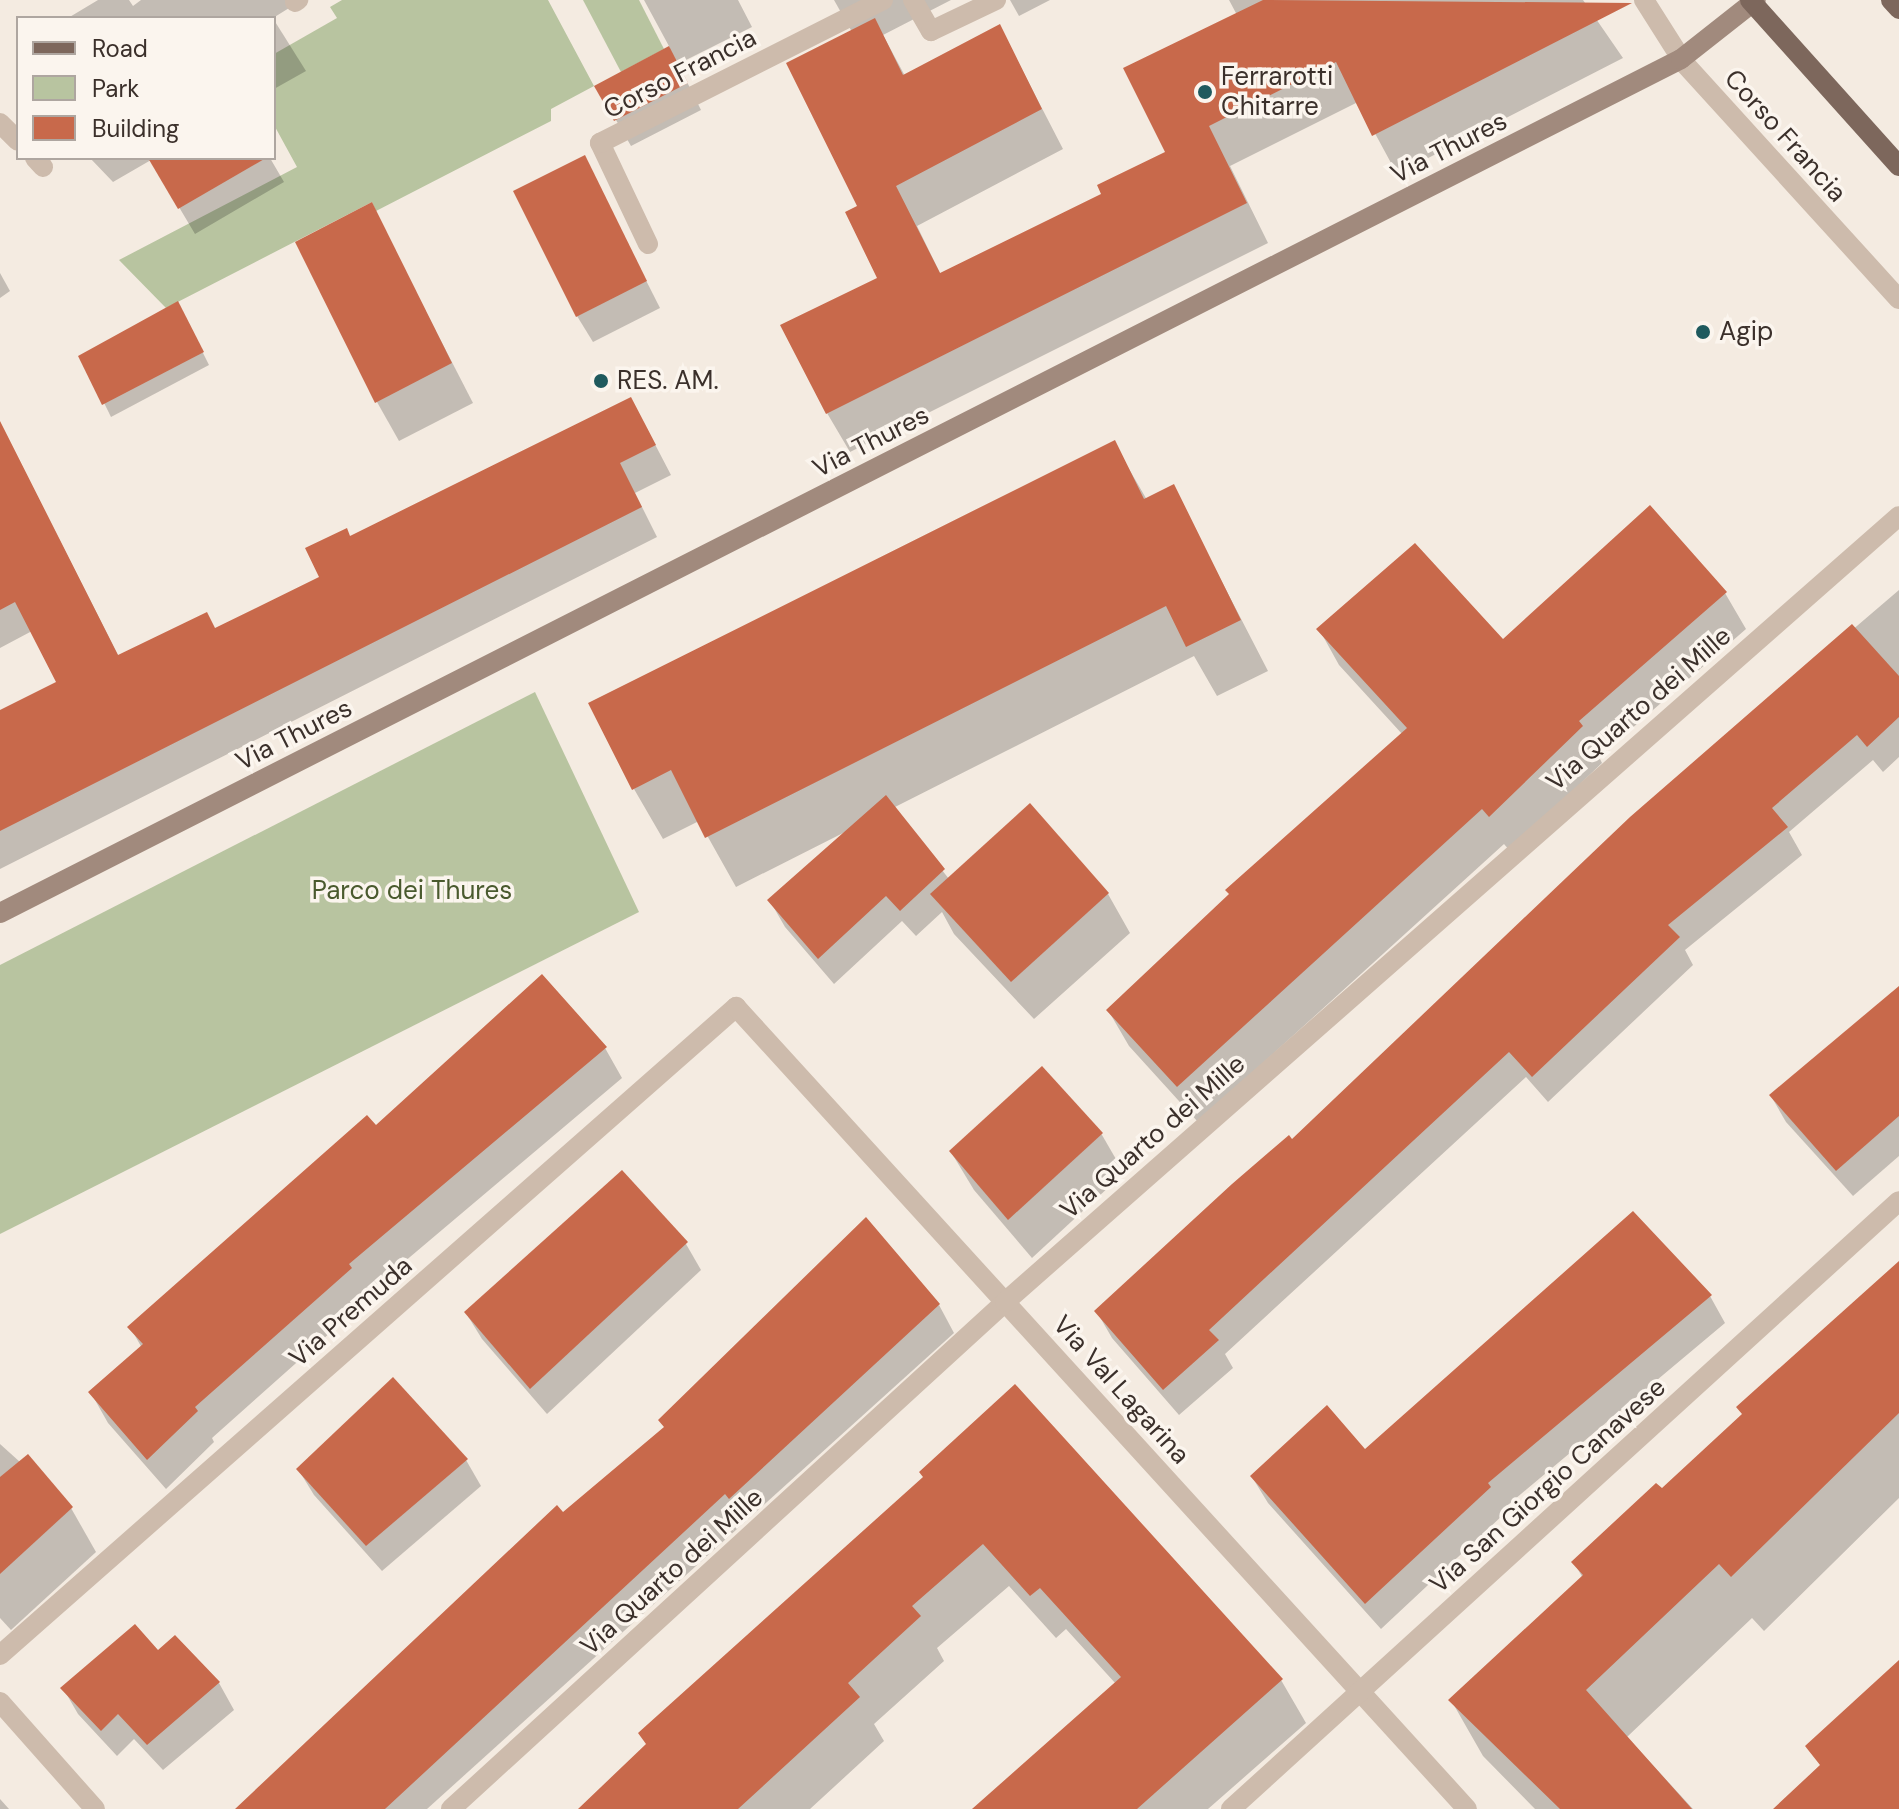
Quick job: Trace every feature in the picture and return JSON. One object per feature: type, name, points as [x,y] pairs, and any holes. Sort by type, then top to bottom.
[{"type":"main road","points":[[1891,0],[1899,9]]},
{"type":"main road","points":[[1753,1],[1899,166]]},
{"type":"street","name":"Corso Francia","points":[[648,244],[600,143],[883,0]]},
{"type":"street","points":[[913,0],[931,31],[996,0]]},
{"type":"street","name":"Corso Francia","points":[[1644,0],[1681,59],[1899,299]]},
{"type":"street","name":"Via Thures","points":[[0,913],[1681,59],[1753,1]]},
{"type":"street","points":[[0,123],[16,139]]},
{"type":"street","name":"Via Quarto dei Mille","points":[[451,1809],[1005,1302],[1899,516]]},
{"type":"street","name":"Via Val Lagarina","points":[[736,1007],[1467,1809]]},
{"type":"street","name":"Via Premuda","points":[[0,1655],[736,1007]]},
{"type":"street","name":"Via San Giorgio Canavese","points":[[1231,1809],[1899,1201]]},
{"type":"street","points":[[0,1702],[95,1809]]},
{"type":"green space","points":[[342,0],[548,0],[594,86],[551,109],[551,121],[376,211],[372,202],[166,308],[119,260],[297,167],[276,129],[276,53],[337,18],[330,7]]},
{"type":"green space","points":[[583,0],[639,0],[664,49],[621,72]]},
{"type":"green space","name":"Parco dei Thures","points":[[535,692],[639,912],[0,1234],[0,965]]},
{"type":"building","points":[[1263,0],[1632,3],[1372,136],[1336,62],[1209,126],[1247,203],[826,414],[780,325],[877,278],[845,212],[857,206],[786,63],[875,18],[903,75],[1000,24],[1042,109],[896,186],[940,273],[1101,194],[1097,185],[1165,152],[1123,68]]},
{"type":"building","points":[[669,46],[688,83],[614,121],[594,86]]},
{"type":"building","points":[[585,155],[647,281],[576,317],[513,191]]},
{"type":"building","points":[[149,160],[263,160],[178,209]]},
{"type":"building","points":[[372,202],[452,363],[375,403],[295,242]]},
{"type":"building","points":[[178,301],[204,352],[102,405],[78,356]]},
{"type":"building","points":[[631,397],[656,445],[620,463],[642,507],[0,831],[0,710],[56,682],[15,602],[0,610],[0,421],[118,655],[207,612],[215,628],[319,577],[305,548],[347,528],[350,536]]},
{"type":"building","points":[[1115,440],[1144,499],[1174,484],[1241,620],[1186,647],[1166,606],[705,838],[671,770],[632,790],[588,703]]},
{"type":"building","points":[[1650,505],[1727,592],[1579,721],[1583,726],[1489,817],[1482,809],[1177,1087],[1106,1010],[1229,894],[1225,890],[1407,728],[1316,629],[1415,543],[1503,639]]},
{"type":"building","points":[[1852,624],[1899,676],[1899,717],[1867,747],[1857,735],[1772,808],[1788,827],[1668,925],[1680,937],[1532,1077],[1509,1052],[1209,1330],[1219,1340],[1163,1390],[1094,1311],[1232,1184],[1289,1135],[1292,1139],[1630,817]]},
{"type":"building","points":[[886,795],[945,869],[900,911],[886,896],[818,959],[767,900]]},
{"type":"building","points":[[1030,803],[1109,893],[1011,982],[930,894]]},
{"type":"building","points":[[542,974],[607,1047],[349,1264],[352,1268],[195,1407],[198,1411],[147,1460],[88,1392],[143,1344],[127,1327],[367,1115],[376,1125]]},
{"type":"building","points":[[1899,986],[1899,1116],[1836,1171],[1769,1095]]},
{"type":"building","points":[[1042,1066],[1103,1133],[1008,1220],[949,1151]]},
{"type":"building","points":[[622,1170],[688,1242],[530,1389],[464,1312]]},
{"type":"building","points":[[1633,1211],[1712,1295],[1488,1483],[1491,1487],[1365,1604],[1250,1476],[1327,1405],[1365,1449]]},
{"type":"building","points":[[866,1217],[940,1304],[729,1499],[725,1494],[385,1809],[235,1809],[557,1505],[563,1512],[664,1427],[658,1420]]},
{"type":"building","points":[[1899,1261],[1899,1413],[1731,1577],[1719,1564],[1586,1690],[1692,1809],[1560,1809],[1448,1700],[1583,1575],[1571,1562],[1656,1483],[1662,1488],[1742,1414],[1736,1407]]},
{"type":"building","points":[[393,1377],[468,1459],[366,1546],[296,1469]]},
{"type":"building","points":[[1015,1384],[1283,1679],[1137,1809],[972,1809],[1121,1677],[1040,1588],[1030,1596],[983,1544],[912,1606],[921,1616],[848,1683],[860,1697],[738,1809],[578,1809],[646,1744],[638,1733],[923,1477],[919,1472]]},
{"type":"building","points":[[28,1454],[73,1507],[0,1574],[0,1477]]},
{"type":"building","points":[[135,1624],[158,1650],[175,1635],[220,1682],[147,1745],[118,1714],[101,1731],[60,1688]]},
{"type":"building","points":[[1899,1660],[1899,1809],[1773,1809],[1820,1765],[1805,1746]]},
{"type":"place","name":"Ferrarotti Chitarre","points":[[1205,92]]},
{"type":"place","name":"Agip","points":[[1703,332]]},
{"type":"place","name":"RES. AM.","points":[[601,381]]}]
